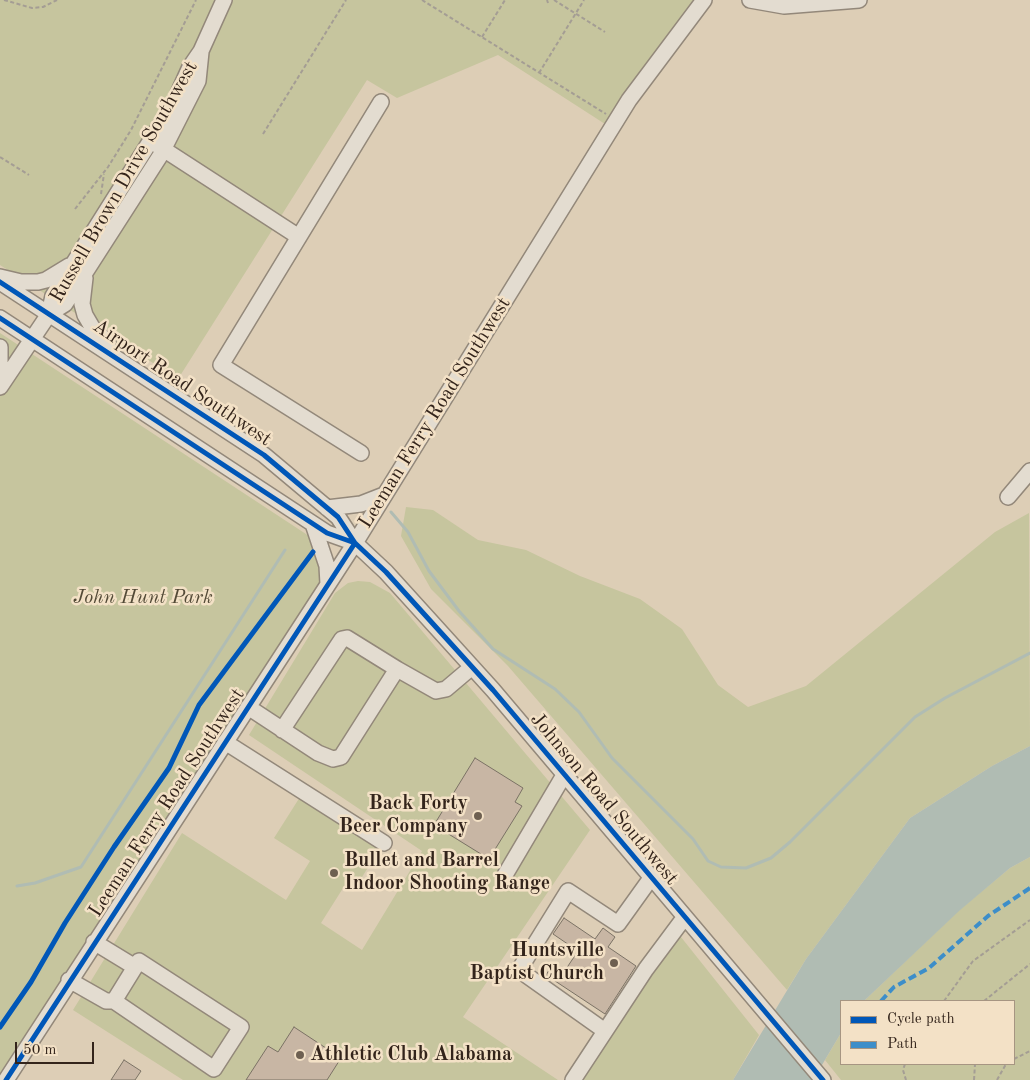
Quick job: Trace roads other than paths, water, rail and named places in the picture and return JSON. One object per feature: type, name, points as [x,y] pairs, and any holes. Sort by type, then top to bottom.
[{"type":"street","name":"Russell Brown Drive Southwest","points":[[0,387],[49,314],[65,304],[81,266],[198,81],[201,51],[224,0]]},
{"type":"street","name":"Leeman Ferry Road Southwest","points":[[12,1078],[69,980],[355,543],[629,100],[704,0]]},
{"type":"street","points":[[750,0],[784,6],[859,0]]},
{"type":"street","points":[[361,453],[221,365],[381,102]]},
{"type":"street","points":[[157,145],[299,237]]},
{"type":"street","points":[[0,277],[21,282],[38,282],[81,266],[82,304],[85,315],[92,327],[126,362]]},
{"type":"street","name":"Airport Road Southwest","points":[[0,282],[126,362],[264,454],[338,517],[355,543]]},
{"type":"street","points":[[0,318],[36,333],[313,524],[327,533],[355,543]]},
{"type":"street","points":[[0,347],[0,383]]},
{"type":"street","points":[[1008,497],[1030,471]]},
{"type":"street","points":[[327,508],[361,504],[384,495]]},
{"type":"street","points":[[313,524],[327,566],[328,584]]},
{"type":"street","name":"Johnson Road Southwest","points":[[355,543],[386,572],[472,667],[823,1080]]},
{"type":"street","points":[[282,730],[342,639],[347,638],[436,691],[446,689],[472,667]]},
{"type":"street","points":[[248,707],[318,753],[333,759],[341,757],[397,669]]},
{"type":"street","points":[[225,742],[384,843]]},
{"type":"street","points":[[505,875],[564,775]]},
{"type":"street","points":[[605,1031],[519,970],[568,891],[618,924],[651,878]]},
{"type":"street","points":[[573,1080],[646,969],[684,918]]},
{"type":"street","points":[[94,942],[135,967]]},
{"type":"street","points":[[69,980],[106,1002],[114,1001],[214,1068],[241,1027],[139,961],[114,1001]]},
{"type":"waterway","points":[[391,512],[408,532],[429,571],[459,611],[493,649],[555,689],[579,712],[612,758],[693,839],[708,861],[721,867],[746,868],[771,858],[790,842],[915,717],[945,698],[1030,653]]},
{"type":"waterway","points":[[17,886],[35,883],[81,867],[285,550]]},
{"type":"place","name":"Back Forty Beer Company","points":[[478,816]]},
{"type":"place","name":"Bullet and Barrel Indoor Shooting Range","points":[[334,873]]},
{"type":"place","name":"Huntsville Baptist Church","points":[[614,963]]},
{"type":"place","name":"Athletic Club Alabama","points":[[300,1055]]},
{"type":"park label","name":"John Hunt Park","points":[[143,598]]}]
